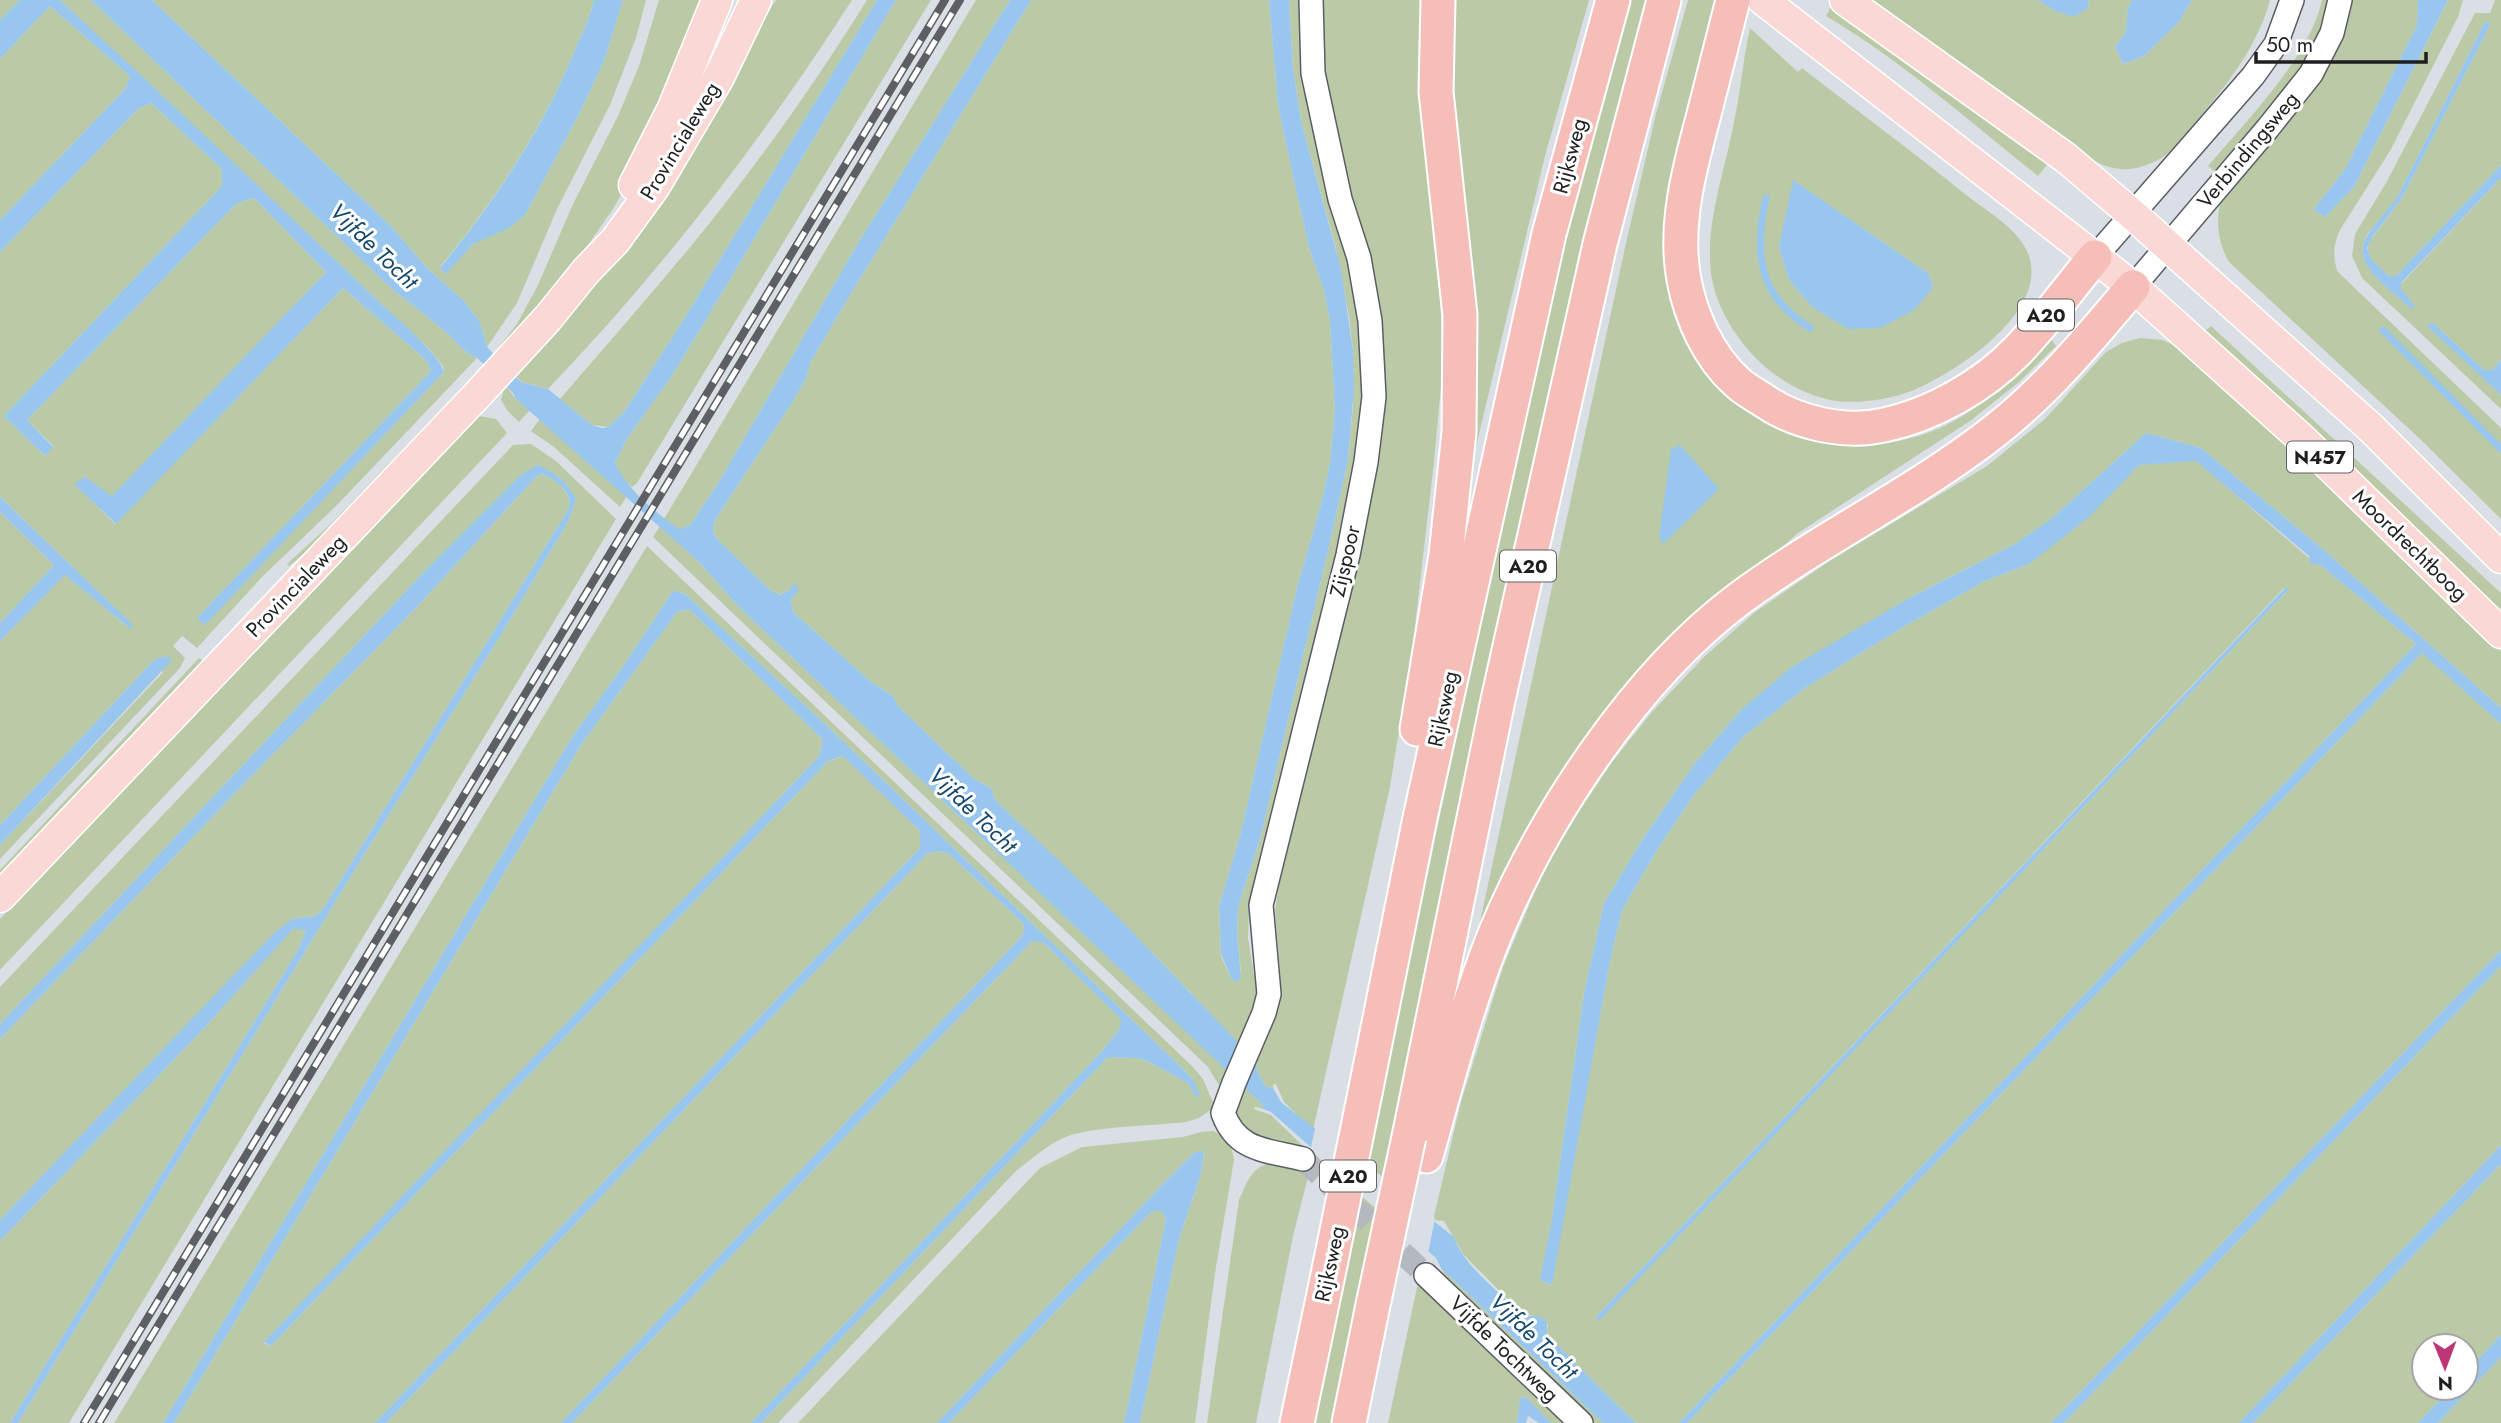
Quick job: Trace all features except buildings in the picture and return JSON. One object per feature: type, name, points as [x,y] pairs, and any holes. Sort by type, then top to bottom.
[{"type":"highway","name":"A20","points":[[1420,818],[1410,772],[1446,555],[1459,432],[1460,315],[1436,92],[1438,0]]},
{"type":"highway","name":"Rijksweg","points":[[1297,1423],[1420,818],[1549,234],[1613,0]]},
{"type":"highway","name":"A20","points":[[1349,1423],[1362,1363],[1383,1307],[1418,1146],[1498,701],[1594,271],[1664,0]]},
{"type":"highway","name":"A20","points":[[1733,0],[1692,160],[1681,220],[1684,279],[1697,323],[1716,359],[1737,383],[1768,404],[1804,421],[1847,428],[1884,426],[1934,408],[1978,383],[2016,352],[2095,257]]},
{"type":"highway","name":"A20","points":[[1418,1146],[1496,934],[1527,864],[1579,777],[1633,703],[1693,638],[1739,599],[1941,469],[1997,429],[2074,356],[2133,287]]},
{"type":"main road","name":"Provincialeweg","points":[[586,271],[673,108],[717,0]]},
{"type":"main road","name":"Provincialeweg","points":[[0,897],[511,359],[615,241],[655,186],[718,79],[756,0]]},
{"type":"main road","name":"N457","points":[[1763,0],[2133,287]]},
{"type":"main road","name":"N457","points":[[1845,0],[2066,158],[2132,214],[2370,426],[2501,558]]},
{"type":"main road","name":"Moordrechtboog","points":[[2133,287],[2302,439],[2501,633]]},
{"type":"street","name":"Zijspoor","points":[[1303,1159],[1248,1146],[1236,1137],[1223,1113],[1269,994],[1261,905],[1348,555],[1366,462],[1374,397],[1370,321],[1359,258],[1340,199],[1313,73],[1311,0]]},
{"type":"street","name":"Verbindingsweg","points":[[2095,257],[2253,76],[2276,44],[2292,0]]},
{"type":"street","name":"Verbindingsweg","points":[[2133,287],[2311,74],[2332,33],[2340,0]]},
{"type":"street","name":"Vijfde Tochtweg","points":[[1426,1275],[1581,1423]]},
{"type":"green space","points":[[0,0],[20,0],[0,20]]},
{"type":"green space","points":[[60,0],[91,0],[393,290],[477,358],[337,505],[262,577],[197,648],[182,636],[173,646],[185,658],[180,668],[0,859],[0,845],[163,672],[152,662],[0,825],[0,641],[65,574],[129,628],[73,567],[0,497],[0,252],[139,108],[151,103],[222,169],[222,186],[4,416],[45,456],[53,446],[27,420],[236,204],[254,198],[326,272],[112,497],[85,477],[75,484],[115,524],[343,288],[426,360],[431,371],[198,617],[205,624],[444,372],[443,366],[428,348]]},
{"type":"green space","points":[[152,0],[594,0],[573,55],[546,112],[497,192],[440,267],[446,273],[473,244],[525,215],[604,61],[623,0],[646,0],[636,38],[610,105],[557,209],[517,303],[487,347],[480,322],[464,301],[427,268],[390,225]]},
{"type":"green space","points":[[659,0],[710,0],[640,161],[613,209],[581,255],[500,352],[322,539],[289,566],[287,564],[332,523],[492,356],[517,324],[618,116],[639,66]]},
{"type":"green space","points":[[776,0],[852,0],[747,153],[631,298],[548,389],[522,382],[515,375],[726,80]]},
{"type":"green space","points":[[867,0],[877,0],[681,324],[624,412],[608,427],[592,425],[560,399],[715,217],[805,95]]},
{"type":"green space","points":[[896,0],[931,0],[637,483],[632,487],[622,478],[615,463],[627,439],[671,377]]},
{"type":"green space","points":[[976,0],[1010,0],[857,245],[717,485],[690,525],[680,529],[664,519]]},
{"type":"green space","points":[[1031,0],[1269,0],[1278,105],[1310,251],[1324,290],[1330,321],[1335,410],[1330,463],[1321,505],[1298,584],[1241,832],[1219,907],[1221,956],[1235,982],[1241,973],[1237,932],[1238,907],[1260,839],[1332,533],[1348,459],[1353,405],[1353,350],[1349,317],[1336,249],[1301,121],[1293,69],[1289,0],[1299,0],[1307,86],[1351,262],[1364,356],[1360,447],[1271,837],[1249,909],[1248,938],[1258,1001],[1239,1046],[1150,951],[995,800],[991,788],[974,779],[898,706],[893,696],[870,681],[793,612],[791,599],[795,584],[778,595],[717,539],[713,530],[717,517],[806,379],[810,363],[844,305]]},
{"type":"green space","points":[[1318,0],[1421,0],[1420,105],[1439,271],[1443,365],[1413,643],[1390,787],[1313,1130],[1284,1102],[1276,1084],[1273,1088],[1266,1087],[1257,1071],[1256,1061],[1281,983],[1275,912],[1278,890],[1378,454],[1334,138],[1320,63]]},
{"type":"green space","points":[[1449,0],[1589,0],[1545,156],[1462,506],[1449,107]]},
{"type":"green space","points":[[1631,0],[1647,0],[1606,152],[1449,869],[1334,1423],[1312,1423],[1528,397],[1589,147]]},
{"type":"green space","points":[[1688,0],[1718,0],[1672,181],[1666,227],[1666,273],[1669,296],[1683,339],[1706,375],[1737,404],[1773,426],[1813,439],[1855,445],[1898,441],[1940,428],[2000,389],[2050,338],[2056,346],[2019,382],[1970,421],[1798,533],[1716,607],[1472,959],[1626,243],[1656,114]]},
{"type":"green space","points":[[1873,0],[2038,0],[2055,11],[2088,8],[2089,0],[2132,0],[2125,33],[2115,46],[2123,64],[2144,56],[2179,22],[2192,0],[2270,0],[2251,47],[2223,89],[2185,137],[2157,161],[2141,167],[2118,169],[2090,159]]},
{"type":"green space","points":[[2322,0],[2332,0],[2331,6],[2308,63],[2219,175],[2208,166],[2290,66],[2315,22]]},
{"type":"green space","points":[[2350,0],[2418,0],[2417,25],[2345,169],[2314,209],[2325,217],[2354,187],[2448,0],[2463,0],[2458,17],[2390,151],[2340,230],[2334,255],[2337,271],[2501,428],[2501,519],[2419,438],[2229,262],[2222,247],[2218,226],[2220,202]]},
{"type":"green space","points":[[2495,0],[2501,0],[2501,165],[2396,276],[2389,276],[2371,259],[2367,253],[2369,242],[2402,198],[2489,27],[2490,23],[2485,22],[2398,196],[2383,218],[2369,232],[2363,246],[2368,267],[2412,308],[2415,306],[2401,289],[2401,284],[2501,178],[2501,360],[2492,370],[2484,370],[2432,322],[2428,326],[2501,395],[2501,409],[2362,278],[2352,256],[2355,234],[2386,183],[2475,13],[2490,13]]},
{"type":"green space","points":[[50,6],[130,76],[125,89],[0,220],[0,59]]},
{"type":"green space","points":[[1830,8],[1865,29],[2050,161],[2038,176],[1908,72],[1826,16]]},
{"type":"green space","points":[[1750,28],[1798,72],[1802,68],[2001,221],[2025,246],[2031,277],[2025,298],[2012,318],[1995,337],[1974,354],[1914,390],[1896,396],[1855,402],[1812,395],[1789,384],[1758,361],[1725,316],[1711,273],[1711,235]],"holes":[[[1794,181],[1929,274],[1933,288],[1812,307],[1789,280],[1779,247]]]},
{"type":"green space","points":[[2211,326],[2501,593],[2501,616],[2204,332]]},
{"type":"green space","points":[[2140,338],[2162,340],[2181,348],[2384,535],[2501,651],[2501,708],[2325,551],[2201,448],[2146,433],[2051,519],[2015,544],[1911,597],[1742,709],[1696,762],[1644,837],[1604,903],[1584,994],[1541,1280],[1551,1285],[1610,961],[1622,910],[1660,845],[1694,795],[1744,736],[1805,688],[1903,627],[1985,581],[2029,564],[2139,465],[2196,460],[2310,559],[2416,644],[1679,1423],[1636,1423],[1556,1344],[1547,1333],[1548,1324],[1530,1315],[1524,1316],[1463,1254],[1444,1221],[1433,1220],[1461,1102],[1503,967],[1548,863],[1612,762],[1652,712],[1704,657],[1755,612],[1828,562],[1987,466],[2045,419],[2106,352],[2122,343]],"holes":[[[2284,588],[2287,588],[2287,591],[1599,1320],[1596,1317]]]},
{"type":"green space","points":[[505,385],[516,399],[530,410],[519,422],[501,400]]},
{"type":"green space","points":[[479,416],[496,419],[507,433],[0,970],[0,919],[471,421]]},
{"type":"green space","points":[[540,419],[627,496],[620,507],[554,447],[531,431]]},
{"type":"green space","points":[[531,444],[556,461],[616,519],[69,1423],[18,1423],[568,522],[576,499],[558,476],[538,465],[423,573],[0,1024],[0,987],[513,445]]},
{"type":"green space","points":[[541,474],[552,479],[566,492],[568,510],[323,909],[315,916],[292,919],[274,934],[0,1220],[0,1039],[414,610]]},
{"type":"green space","points":[[0,512],[54,565],[0,623]]},
{"type":"green space","points":[[660,526],[699,562],[737,605],[1228,1071],[1220,1087],[1208,1067],[653,537]]},
{"type":"green space","points":[[647,546],[1192,1066],[1203,1079],[1215,1107],[1199,1118],[1186,1122],[1112,1128],[1071,1135],[1042,1151],[1016,1171],[778,1423],[761,1423],[1108,1057],[1147,1061],[1188,1083],[1196,1097],[1194,1081],[1184,1070],[825,724],[684,593],[673,591],[572,737],[163,1423],[114,1423]]},
{"type":"green space","points":[[689,609],[823,740],[819,756],[264,1343],[271,1346],[828,761],[844,756],[921,832],[920,848],[375,1423],[174,1423],[581,745],[677,612]]},
{"type":"green space","points":[[2423,652],[2501,724],[2501,950],[2051,1423],[1687,1423]]},
{"type":"green space","points":[[199,658],[202,660],[174,697],[0,882],[0,870]]},
{"type":"green space","points":[[938,851],[949,854],[1022,922],[1022,936],[561,1423],[386,1423],[927,854]]},
{"type":"green space","points":[[293,929],[306,930],[298,950],[10,1423],[0,1423],[0,1241],[209,1023]]},
{"type":"green space","points":[[1032,941],[1044,943],[1122,1019],[1119,1030],[751,1423],[572,1423]]},
{"type":"green space","points":[[2501,966],[2501,1145],[2239,1423],[2064,1423]]},
{"type":"green space","points":[[1244,1087],[1263,1105],[1263,1109],[1254,1109],[1271,1115],[1305,1148],[1255,1138],[1237,1120],[1237,1107]]},
{"type":"green space","points":[[1213,1131],[1228,1142],[1234,1160],[1215,1273],[1195,1423],[1140,1423],[1179,1239],[1201,1174],[1204,1152],[1195,1152],[1158,1189],[937,1423],[798,1423],[1040,1168],[1082,1147],[1183,1137]]},
{"type":"green space","points":[[1272,1163],[1309,1173],[1293,1236],[1256,1423],[1207,1423],[1239,1200],[1254,1172]]},
{"type":"green space","points":[[2501,1164],[2501,1335],[2480,1357],[2480,1332],[2410,1332],[2410,1402],[2438,1402],[2418,1423],[2253,1423]]},
{"type":"green space","points":[[1152,1211],[1162,1211],[1166,1219],[1124,1423],[949,1423]]},
{"type":"green space","points":[[1432,1260],[1441,1276],[1444,1275],[1441,1268],[1603,1423],[1585,1423],[1442,1283]]},
{"type":"green space","points":[[1419,1278],[1572,1423],[1551,1423],[1526,1397],[1520,1398],[1517,1423],[1388,1423]]},
{"type":"green space","points":[[2501,1357],[2501,1423],[2438,1423],[2458,1402],[2480,1402],[2480,1379]]},
{"type":"water","points":[[20,0],[60,0],[412,333],[434,355],[444,372],[205,625],[197,618],[431,371],[426,360],[343,288],[116,524],[74,484],[85,477],[112,496],[326,272],[254,198],[236,204],[27,420],[53,447],[45,456],[4,416],[222,186],[222,169],[151,103],[139,108],[0,252],[0,220],[125,89],[130,76],[50,6],[0,59],[0,20]]},
{"type":"water","name":"Vijfde Tocht","points":[[91,0],[152,0],[390,225],[427,268],[464,301],[480,322],[487,347],[521,382],[548,389],[592,425],[602,428],[608,427],[624,412],[681,324],[877,0],[896,0],[710,313],[671,377],[627,439],[615,463],[643,500],[680,529],[690,525],[717,485],[857,245],[1010,0],[1031,0],[844,305],[810,363],[806,379],[793,401],[717,517],[713,526],[714,533],[769,589],[779,595],[788,591],[795,583],[799,590],[791,599],[793,612],[870,681],[893,696],[898,706],[974,779],[991,788],[995,800],[1116,915],[1256,1061],[1257,1071],[1266,1087],[1273,1088],[1281,1102],[1454,1237],[1466,1259],[1484,1280],[1524,1316],[1538,1316],[1547,1321],[1547,1334],[1636,1423],[1603,1423],[1441,1268],[1436,1258],[1271,1112],[1263,1109],[1263,1105],[737,605],[699,562],[516,399],[477,358],[393,290]]},
{"type":"water","points":[[594,0],[623,0],[604,61],[525,215],[509,228],[473,244],[446,274],[440,268],[479,218],[531,140],[560,84],[585,28]]},
{"type":"water","points":[[1269,0],[1289,0],[1293,69],[1301,121],[1341,269],[1353,350],[1354,389],[1348,459],[1332,533],[1260,839],[1238,907],[1241,978],[1235,982],[1221,954],[1219,907],[1241,832],[1298,584],[1321,505],[1330,463],[1335,410],[1330,321],[1324,290],[1310,251],[1278,105]]},
{"type":"water","points":[[2038,0],[2089,0],[2088,8],[2074,17],[2055,11]]},
{"type":"water","points":[[2132,0],[2192,0],[2179,22],[2144,56],[2123,64],[2115,46],[2125,33]]},
{"type":"water","points":[[2418,0],[2448,0],[2354,187],[2325,217],[2314,209],[2345,169],[2417,25]]},
{"type":"water","points":[[2485,22],[2490,23],[2489,27],[2402,198],[2367,248],[2371,259],[2389,276],[2396,276],[2501,165],[2501,178],[2401,283],[2401,289],[2415,306],[2412,309],[2368,267],[2363,257],[2363,246],[2367,236],[2398,196]]},
{"type":"water","points":[[1793,180],[1929,274],[1933,288],[1914,310],[1880,328],[1848,329],[1812,307],[1789,280],[1779,247]]},
{"type":"water","points":[[2432,322],[2484,370],[2492,370],[2501,360],[2501,395],[2427,326]]},
{"type":"water","points":[[2146,433],[2201,448],[2325,551],[2501,708],[2501,724],[2422,653],[1687,1423],[1679,1423],[2416,644],[2319,564],[2311,565],[2309,556],[2196,461],[2139,465],[2090,516],[2029,564],[1985,581],[1903,627],[1805,688],[1744,736],[1694,795],[1660,845],[1622,910],[1610,961],[1552,1285],[1540,1280],[1552,1219],[1584,994],[1604,903],[1644,837],[1696,762],[1742,709],[1792,667],[1911,597],[2015,544],[2051,519]]},
{"type":"water","points":[[1680,445],[1719,489],[1663,544],[1659,537],[1671,449]]},
{"type":"water","points":[[538,465],[560,479],[576,499],[568,522],[18,1423],[10,1423],[298,950],[306,930],[293,929],[209,1023],[0,1241],[0,1220],[274,933],[292,919],[315,916],[323,909],[568,510],[569,499],[560,485],[545,475],[541,474],[535,478],[414,610],[0,1039],[0,1024],[423,573],[522,474]]},
{"type":"water","points":[[0,497],[132,624],[132,630],[65,575],[0,641],[0,623],[54,565],[0,512]]},
{"type":"water","points":[[2285,588],[2288,588],[2287,591],[1599,1321],[1596,1317]]},
{"type":"water","points":[[673,591],[684,593],[825,724],[1184,1070],[1194,1081],[1200,1096],[1196,1097],[1188,1083],[1147,1061],[1108,1057],[761,1423],[751,1423],[1119,1030],[1121,1019],[1044,943],[1032,941],[572,1423],[561,1423],[1022,936],[1022,922],[949,854],[938,851],[927,854],[386,1423],[375,1423],[920,848],[920,831],[843,756],[828,761],[271,1346],[264,1342],[819,756],[823,740],[689,609],[677,612],[581,745],[174,1423],[163,1423],[572,737]]},
{"type":"water","points":[[160,657],[169,657],[172,660],[0,845],[0,825],[152,662]]},
{"type":"water","points":[[2501,950],[2501,966],[2064,1423],[2051,1423]]},
{"type":"water","points":[[2501,1145],[2501,1164],[2253,1423],[2239,1423]]},
{"type":"water","points":[[1204,1151],[1201,1174],[1179,1239],[1140,1423],[1124,1423],[1166,1219],[1162,1211],[1152,1211],[949,1423],[937,1423],[1158,1189],[1195,1152]]},
{"type":"water","points":[[2501,1335],[2501,1357],[2480,1379],[2480,1357]]},
{"type":"water","points":[[1526,1397],[1551,1423],[1539,1423],[1528,1416],[1526,1423],[1517,1423],[1520,1398]]},
{"type":"water","points":[[2438,1402],[2458,1402],[2438,1423],[2418,1423]]},
{"type":"pier","points":[[1316,1125],[1435,1218],[1428,1254],[1310,1151]]},
{"type":"waterway","points":[[1766,198],[1760,237],[1764,272],[1779,302],[1810,328]]},
{"type":"waterway","points":[[2383,330],[2501,449]]},
{"type":"tunnel","points":[[1303,1159],[1426,1275]]},
{"type":"railway","points":[[84,1423],[945,0]]},
{"type":"railway","points":[[99,1423],[960,0]]}]
